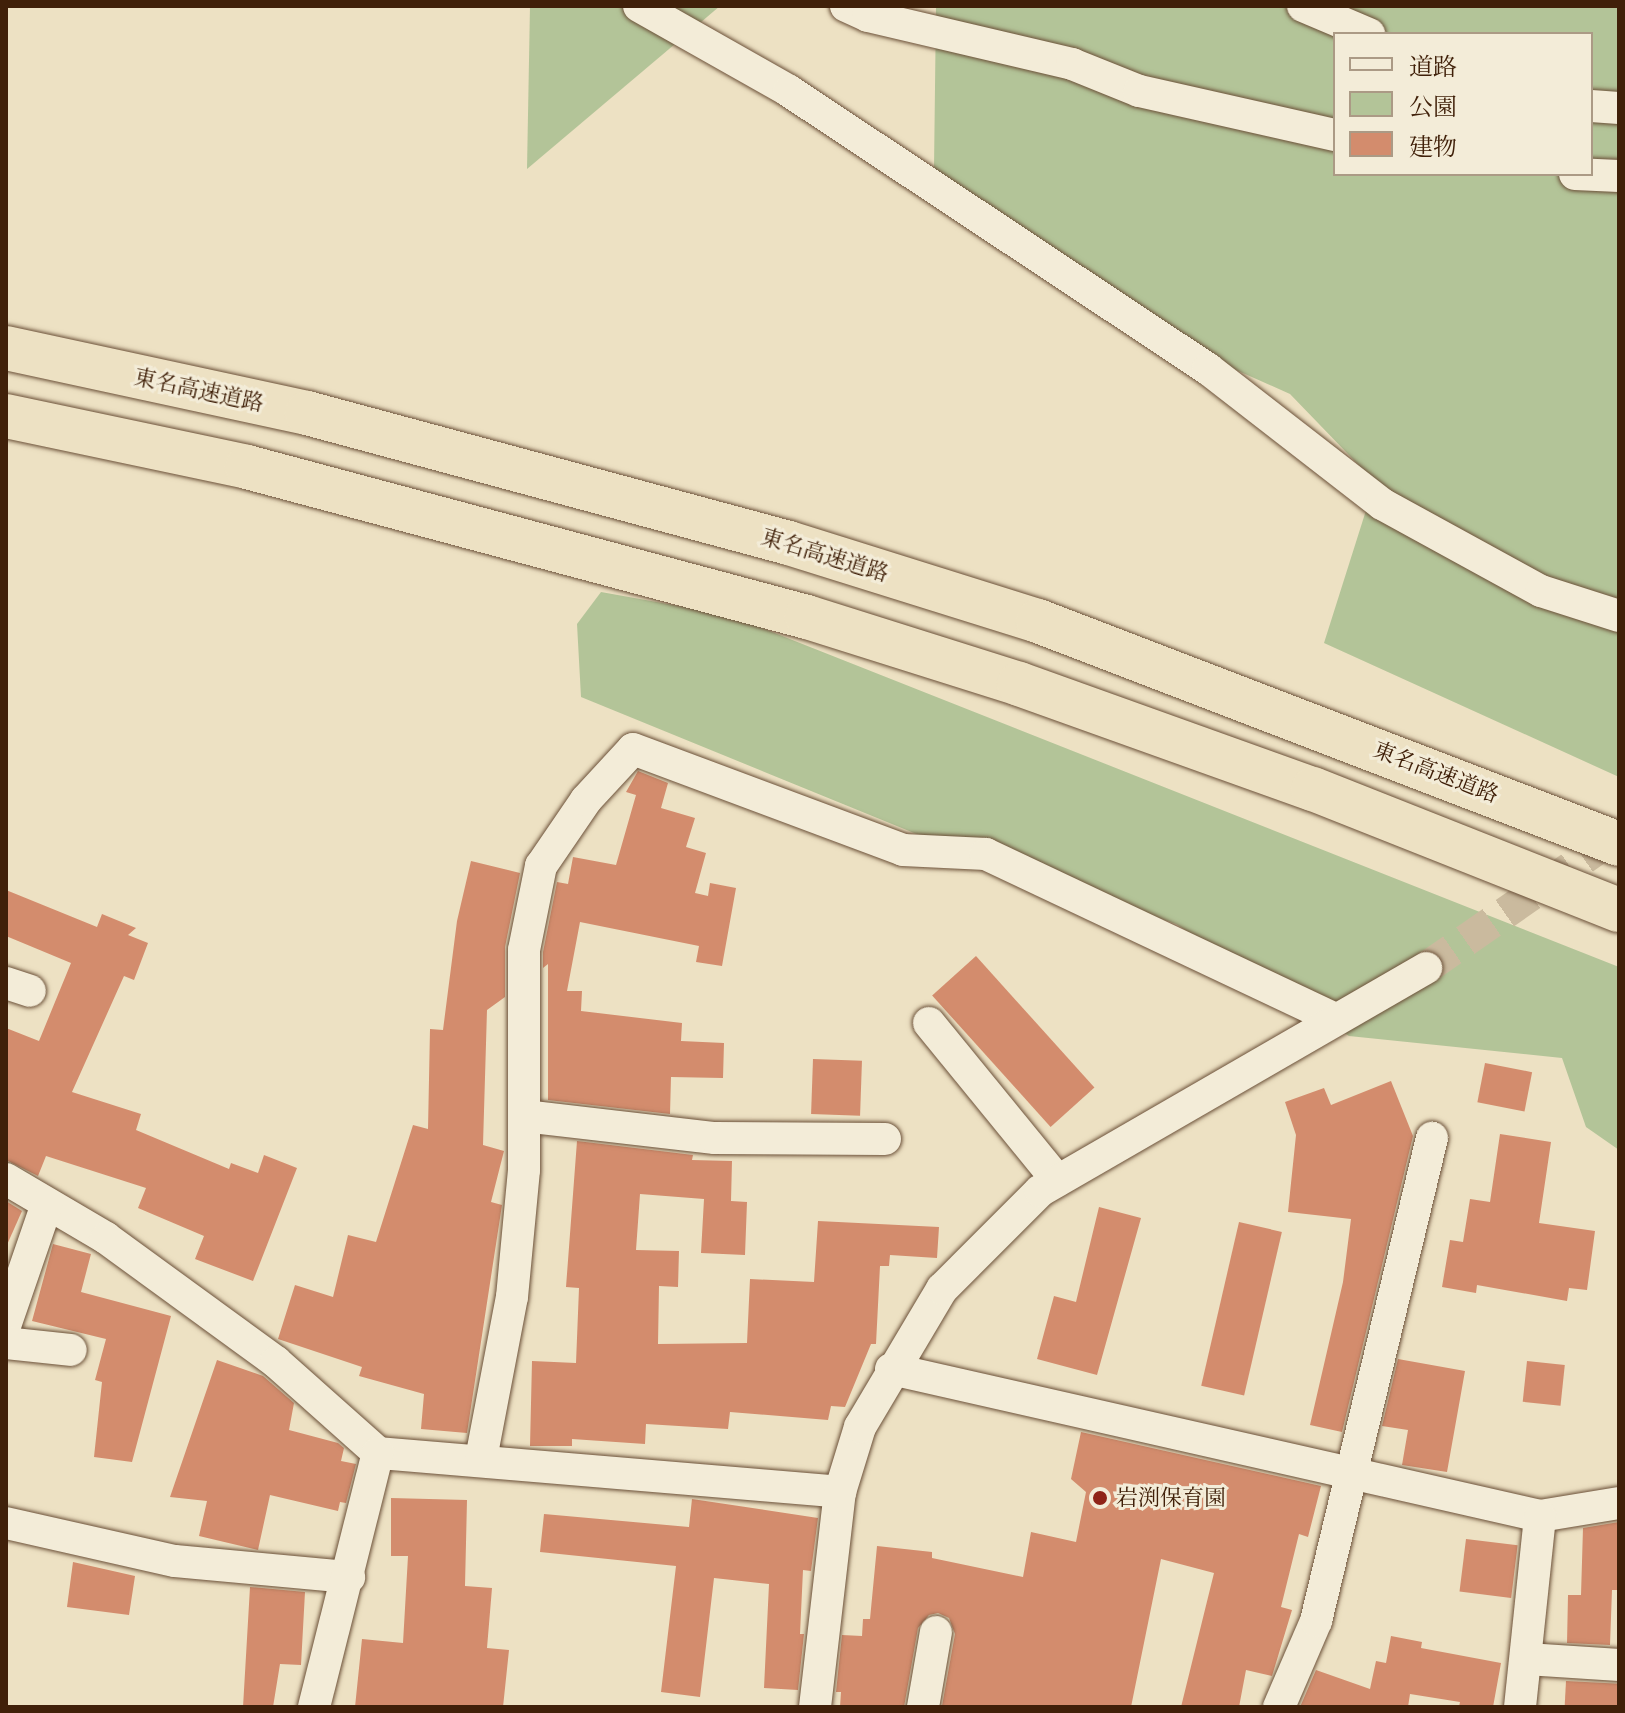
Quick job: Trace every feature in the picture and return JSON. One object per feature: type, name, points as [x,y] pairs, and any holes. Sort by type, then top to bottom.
[{"type":"highway","name":"東名高速道路","points":[[6,348],[307,413],[789,543],[1038,621],[1619,844]]},
{"type":"highway","points":[[6,416],[247,467],[807,617],[1019,684],[1313,789],[1619,910]]},
{"type":"street","points":[[639,6],[789,91],[1195,360],[1382,504],[1541,591],[1619,616]]},
{"type":"street","points":[[846,6],[868,16],[1072,64],[1139,91],[1333,135]]},
{"type":"street","points":[[1303,6],[1364,32]]},
{"type":"street","points":[[1593,106],[1619,108]]},
{"type":"street","points":[[1593,175],[1619,176]]},
{"type":"street","points":[[481,1459],[512,1297],[524,1170],[524,950],[541,866],[586,800],[633,749],[903,850],[986,854],[1335,1019]]},
{"type":"street","points":[[815,1707],[840,1492],[860,1427],[891,1369],[942,1289],[1040,1191],[1426,968]]},
{"type":"street","points":[[929,1023],[1057,1180]]},
{"type":"street","points":[[524,1116],[715,1138],[885,1139]]},
{"type":"street","points":[[1279,1707],[1316,1621],[1432,1138]]},
{"type":"street","points":[[6,1179],[106,1238],[276,1362],[378,1453],[481,1459],[840,1492]]},
{"type":"street","points":[[6,1323],[47,1204]]},
{"type":"street","points":[[6,1343],[71,1350]]},
{"type":"street","points":[[891,1369],[1540,1516],[1619,1503]]},
{"type":"street","points":[[314,1707],[378,1453]]},
{"type":"street","points":[[1520,1707],[1540,1516]]},
{"type":"street","points":[[6,1523],[175,1561],[349,1577]]},
{"type":"street","points":[[923,1707],[936,1632]]},
{"type":"street","points":[[1527,1659],[1619,1665]]},
{"type":"green space","points":[[530,6],[720,6],[527,169]]},
{"type":"green space","points":[[936,6],[1619,6],[1619,777],[1324,643],[1375,482],[1290,394],[1189,349],[976,231],[934,168]]},
{"type":"green space","points":[[601,592],[729,615],[1619,967],[1619,1150],[1586,1127],[1562,1058],[1349,1036],[1176,924],[914,833],[581,697],[577,624]]},
{"type":"building","points":[[638,771],[668,783],[661,808],[695,818],[686,847],[706,853],[695,893],[708,896],[710,883],[736,888],[722,966],[696,962],[699,946],[580,922],[567,991],[582,991],[581,1011],[682,1023],[681,1041],[724,1043],[723,1078],[671,1077],[670,1114],[548,1100],[548,964],[543,968],[543,952],[557,882],[568,884],[573,857],[616,865],[636,795],[626,792]]},
{"type":"building","points":[[471,861],[520,873],[505,947],[505,997],[487,1010],[483,1145],[504,1151],[491,1202],[502,1205],[467,1433],[421,1429],[424,1394],[359,1376],[362,1367],[278,1339],[295,1285],[333,1297],[348,1235],[376,1242],[413,1125],[428,1129],[430,1029],[443,1030],[457,921]]},
{"type":"building","points":[[6,890],[97,927],[102,914],[136,928],[128,935],[148,943],[134,980],[124,976],[72,1092],[141,1114],[136,1130],[229,1169],[231,1163],[258,1173],[264,1155],[297,1168],[253,1281],[195,1259],[204,1236],[138,1208],[146,1188],[46,1156],[38,1176],[6,1160],[6,1028],[39,1041],[71,963],[6,936]]},
{"type":"building","points":[[976,956],[1094,1088],[1051,1127],[932,995]]},
{"type":"building","points":[[813,1059],[862,1061],[860,1116],[811,1114]]},
{"type":"building","points":[[1485,1063],[1532,1072],[1524,1111],[1477,1102]]},
{"type":"building","points":[[1391,1081],[1413,1136],[1342,1432],[1310,1425],[1343,1282],[1351,1219],[1288,1212],[1296,1135],[1285,1102],[1324,1088],[1331,1105]]},
{"type":"building","points":[[1500,1134],[1551,1142],[1539,1223],[1595,1231],[1587,1290],[1569,1288],[1567,1301],[1477,1285],[1476,1293],[1442,1287],[1450,1240],[1463,1242],[1470,1199],[1490,1202]]},
{"type":"building","points":[[577,1141],[693,1155],[692,1160],[732,1161],[731,1201],[747,1202],[745,1255],[701,1253],[704,1199],[640,1194],[636,1250],[679,1251],[678,1287],[659,1286],[658,1344],[747,1343],[750,1279],[814,1282],[818,1221],[939,1227],[937,1258],[890,1255],[889,1266],[880,1266],[876,1344],[871,1344],[845,1407],[831,1406],[828,1420],[730,1412],[728,1429],[646,1424],[645,1444],[572,1439],[572,1446],[530,1446],[532,1361],[576,1363],[579,1288],[566,1287]]},
{"type":"building","points":[[6,1201],[22,1211],[6,1247]]},
{"type":"building","points":[[1099,1207],[1141,1218],[1097,1375],[1037,1359],[1054,1296],[1076,1302]]},
{"type":"building","points":[[1239,1222],[1282,1232],[1244,1396],[1201,1386]]},
{"type":"building","points":[[53,1244],[91,1254],[81,1292],[171,1316],[132,1462],[94,1457],[102,1382],[95,1380],[106,1339],[32,1321]]},
{"type":"building","points":[[1398,1359],[1465,1371],[1447,1472],[1402,1465],[1408,1430],[1382,1426]]},
{"type":"building","points":[[217,1360],[263,1376],[294,1403],[289,1430],[338,1443],[344,1448],[341,1461],[356,1464],[346,1503],[340,1502],[338,1511],[270,1495],[258,1550],[199,1536],[207,1501],[170,1497]]},
{"type":"building","points":[[1527,1361],[1565,1365],[1561,1406],[1523,1402]]},
{"type":"building","points":[[1081,1432],[1321,1486],[1308,1537],[1299,1534],[1281,1607],[1292,1610],[1272,1676],[1246,1670],[1239,1707],[1181,1707],[1214,1573],[1161,1559],[1131,1707],[942,1706],[955,1634],[949,1618],[938,1613],[929,1615],[918,1628],[904,1707],[840,1707],[841,1692],[836,1692],[842,1635],[862,1636],[863,1619],[870,1619],[877,1546],[932,1552],[932,1558],[1023,1577],[1031,1532],[1076,1542],[1086,1492],[1071,1479]]},
{"type":"building","points":[[391,1498],[467,1500],[465,1586],[492,1588],[487,1648],[509,1650],[503,1707],[355,1707],[362,1639],[403,1643],[408,1556],[391,1556]]},
{"type":"building","points":[[692,1499],[818,1518],[811,1571],[803,1570],[800,1634],[804,1634],[798,1690],[764,1688],[769,1584],[714,1578],[700,1697],[661,1692],[676,1566],[540,1552],[544,1514],[689,1527]]},
{"type":"building","points":[[1619,1522],[1619,1590],[1612,1590],[1610,1645],[1567,1643],[1568,1595],[1581,1595],[1583,1528]]},
{"type":"building","points":[[1466,1539],[1518,1545],[1511,1598],[1460,1592]]},
{"type":"building","points":[[73,1562],[135,1576],[129,1615],[67,1607]]},
{"type":"building","points":[[250,1587],[305,1592],[301,1665],[280,1664],[273,1707],[243,1707]]},
{"type":"building","points":[[1391,1636],[1422,1642],[1421,1648],[1501,1663],[1493,1707],[1459,1707],[1460,1702],[1410,1694],[1408,1707],[1300,1707],[1316,1670],[1370,1689],[1376,1661],[1386,1663]]},
{"type":"building","points":[[1566,1681],[1619,1684],[1618,1707],[1565,1707]]},
{"type":"tunnel","points":[[1426,968],[1619,834]]},
{"type":"place","name":"岩渕保育園","points":[[1100,1498]]}]
